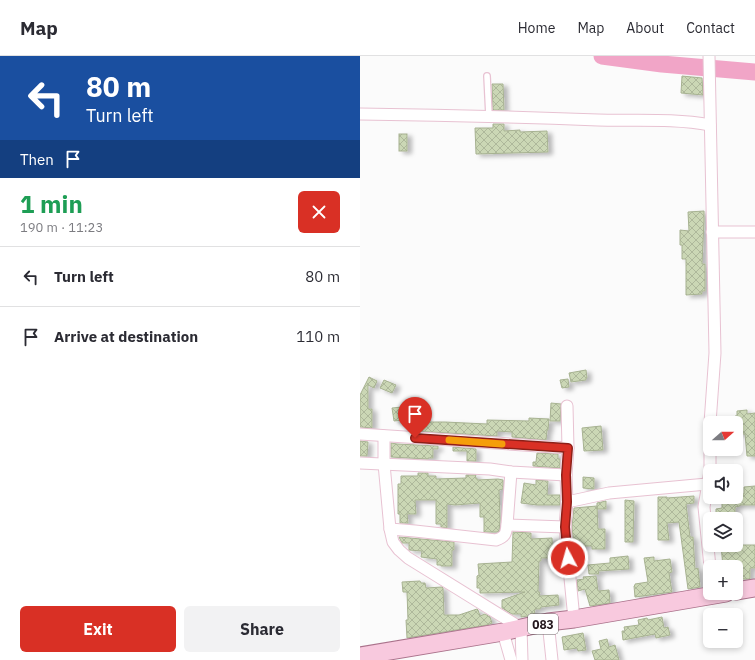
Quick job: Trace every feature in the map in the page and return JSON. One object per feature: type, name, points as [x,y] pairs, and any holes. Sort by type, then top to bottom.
[{"type":"main road","points":[[743,590],[755,588]]},
{"type":"main road","name":"083","points":[[360,656],[503,632],[548,622],[574,619],[703,596]]},
{"type":"street","points":[[709,56],[715,353],[710,416]]},
{"type":"street","points":[[360,114],[686,121],[710,124]]},
{"type":"street","points":[[712,232],[755,232]]},
{"type":"street","points":[[567,406],[568,448],[565,527],[574,619]]},
{"type":"street","points":[[360,434],[568,448]]},
{"type":"street","points":[[384,436],[384,464],[390,529],[393,542],[408,558],[522,628],[522,660]]},
{"type":"street","points":[[360,463],[490,469],[511,472],[566,475]]},
{"type":"street","points":[[390,529],[496,540],[502,538],[506,533],[511,472]]},
{"type":"street","points":[[567,502],[609,493],[703,484]]},
{"type":"street","points":[[704,504],[709,560]]},
{"type":"street","points":[[507,525],[565,527]]},
{"type":"street","points":[[548,622],[552,660]]},
{"type":"street","points":[[503,632],[511,660]]},
{"type":"lane","points":[[487,76],[488,116]]},
{"type":"building","points":[[682,76],[702,78],[703,95],[681,93]]},
{"type":"building","points":[[492,84],[503,84],[504,110],[493,110]]},
{"type":"building","points":[[493,124],[504,124],[504,131],[547,131],[548,152],[476,154],[475,128],[493,128]]},
{"type":"building","points":[[399,134],[407,134],[407,151],[399,151]]},
{"type":"building","points":[[704,211],[702,264],[705,264],[705,291],[702,291],[702,294],[686,295],[686,259],[682,259],[680,230],[689,231],[688,212]]},
{"type":"building","points":[[586,370],[586,380],[571,382],[569,373]]},
{"type":"building","points":[[369,377],[377,381],[374,388],[368,385],[368,409],[372,409],[372,428],[360,427],[360,395]]},
{"type":"building","points":[[568,379],[569,387],[562,388],[560,380]]},
{"type":"building","points":[[384,380],[396,385],[392,393],[380,388]]},
{"type":"building","points":[[551,403],[561,404],[560,421],[550,421]]},
{"type":"building","points":[[412,406],[414,417],[414,414],[425,414],[425,422],[487,424],[487,420],[529,421],[529,418],[549,419],[546,440],[512,437],[512,432],[497,431],[497,436],[414,431],[414,419],[394,421],[392,408]]},
{"type":"building","points":[[747,410],[747,414],[755,413],[755,456],[747,456],[745,434],[743,434],[743,416],[737,416],[737,411]]},
{"type":"building","points":[[601,426],[603,450],[584,451],[582,428]]},
{"type":"building","points":[[360,441],[368,442],[367,456],[360,456]]},
{"type":"building","points":[[391,443],[438,446],[438,449],[433,449],[433,458],[428,459],[391,457]]},
{"type":"building","points":[[453,447],[476,449],[476,461],[467,461],[467,451],[453,451]]},
{"type":"building","points":[[537,453],[558,454],[558,459],[560,459],[560,468],[533,466],[533,462],[536,462]]},
{"type":"building","points":[[418,473],[428,473],[428,476],[436,476],[436,479],[466,478],[466,475],[476,475],[475,478],[477,478],[477,480],[503,480],[503,489],[499,490],[499,531],[484,532],[484,517],[480,517],[480,503],[455,505],[447,504],[447,528],[441,527],[441,524],[436,524],[436,500],[415,500],[416,514],[407,514],[408,523],[400,523],[400,514],[398,514],[398,484],[401,484],[401,476],[418,476]]},
{"type":"building","points":[[583,477],[594,478],[594,489],[583,488]]},
{"type":"building","points":[[536,480],[548,481],[547,495],[560,495],[560,505],[521,503],[524,483],[536,485]]},
{"type":"building","points":[[755,486],[755,505],[740,505],[735,507],[735,512],[716,512],[716,509],[722,508],[722,504],[743,504],[744,487]]},
{"type":"building","points":[[694,496],[694,503],[686,504],[690,537],[693,537],[695,569],[698,568],[700,587],[688,589],[679,522],[667,523],[669,540],[658,540],[658,497],[667,498]]},
{"type":"building","points":[[625,500],[634,501],[633,542],[625,542]]},
{"type":"building","points":[[606,501],[606,509],[597,509],[597,503]]},
{"type":"building","points":[[597,506],[598,529],[605,529],[605,549],[592,549],[592,546],[574,546],[572,527],[574,508]]},
{"type":"building","points":[[513,532],[531,533],[531,539],[552,538],[553,558],[541,558],[541,561],[539,561],[538,592],[540,592],[539,596],[558,595],[559,605],[541,607],[540,609],[535,609],[534,615],[521,617],[521,614],[512,614],[502,608],[502,600],[525,592],[480,593],[480,588],[477,588],[477,576],[479,575],[478,564],[512,562]]},
{"type":"building","points":[[399,537],[454,542],[454,550],[452,550],[452,566],[437,565],[437,559],[421,557],[422,551],[409,550],[409,543],[402,543]]},
{"type":"building","points":[[743,545],[755,545],[755,568],[750,568],[750,579],[743,579],[743,560],[722,560],[722,552],[743,552]]},
{"type":"building","points":[[628,556],[629,569],[598,571],[599,574],[589,574],[588,565],[610,563],[610,558]]},
{"type":"building","points":[[654,557],[654,561],[670,559],[672,572],[669,573],[672,592],[635,597],[635,584],[648,582],[644,558]]},
{"type":"building","points":[[596,576],[598,591],[609,590],[610,603],[590,606],[585,589],[578,591],[577,580],[584,579],[583,577]]},
{"type":"building","points":[[420,581],[421,583],[425,583],[426,588],[443,588],[444,615],[459,615],[477,609],[480,616],[485,614],[490,617],[492,623],[407,638],[407,592],[403,592],[402,582]]},
{"type":"building","points":[[662,617],[664,628],[668,627],[670,635],[656,638],[655,634],[623,640],[622,631],[625,631],[624,627],[639,625],[638,620],[647,618],[648,620]]},
{"type":"building","points":[[583,633],[586,650],[578,651],[577,648],[564,650],[562,637]]},
{"type":"building","points":[[607,639],[609,647],[615,645],[619,660],[595,660],[592,651],[601,649],[599,641]]},
{"type":"waterway","points":[[602,56],[662,64],[755,72]]},
{"type":"slow traffic","points":[[449,440],[502,444]]},
{"type":"route","points":[[415,438],[568,448],[565,527],[568,558]]}]
